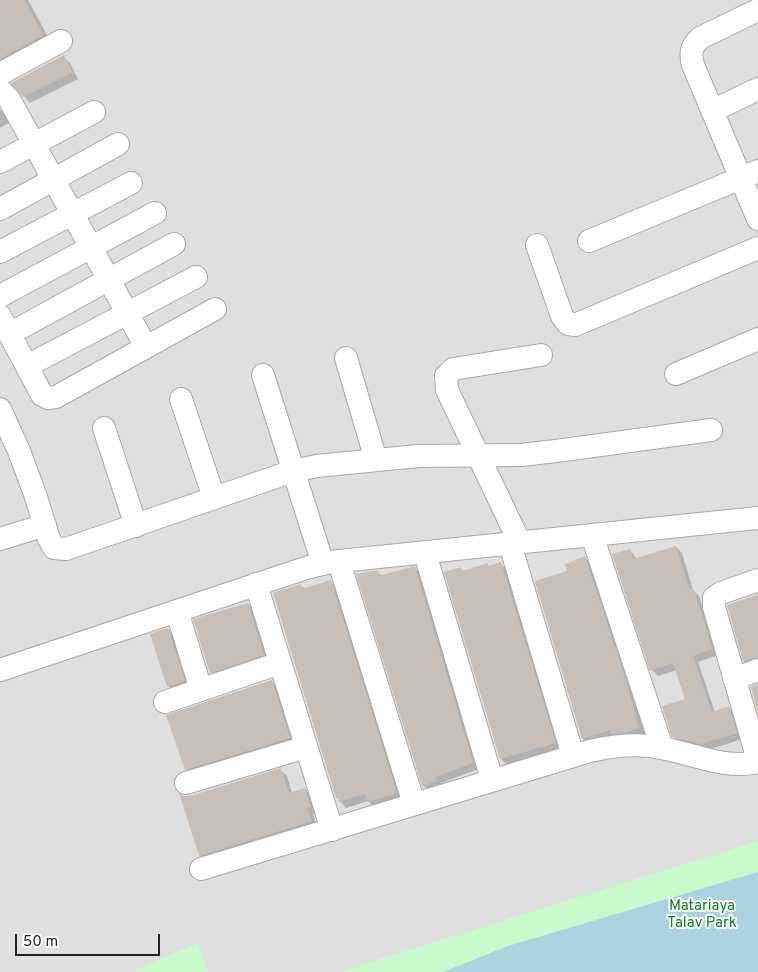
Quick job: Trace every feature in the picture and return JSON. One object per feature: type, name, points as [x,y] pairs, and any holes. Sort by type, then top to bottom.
[{"type":"street","points":[[758,10],[700,38],[693,45],[690,54],[712,111],[749,175],[758,219]]},
{"type":"street","points":[[0,74],[60,41]]},
{"type":"street","points":[[712,111],[758,88]]},
{"type":"street","points":[[0,90],[9,99],[52,180],[146,347]]},
{"type":"street","points":[[0,162],[94,112]]},
{"type":"street","points":[[0,209],[118,144]]},
{"type":"street","points":[[589,241],[749,175]]},
{"type":"street","points":[[0,252],[131,183]]},
{"type":"street","points":[[0,296],[155,212]]},
{"type":"street","points":[[174,244],[108,280],[5,325],[42,395],[48,398],[56,397],[215,309]]},
{"type":"street","points":[[537,245],[562,316],[568,324],[575,325],[758,248]]},
{"type":"street","points":[[27,366],[196,277]]},
{"type":"street","points":[[676,374],[758,340]]},
{"type":"street","points":[[541,355],[453,370],[446,376],[447,390],[515,543],[573,756]]},
{"type":"street","points":[[346,358],[376,460]]},
{"type":"street","points":[[262,375],[293,471],[331,563],[414,804]]},
{"type":"street","points":[[181,399],[214,498]]},
{"type":"street","points":[[0,409],[9,454],[35,494],[49,539],[54,548],[66,549],[293,471],[317,466],[418,456],[521,455],[712,430]]},
{"type":"street","points":[[104,428],[136,526]]},
{"type":"street","points":[[0,670],[306,568],[331,563],[758,518]]},
{"type":"street","points":[[0,539],[45,526]]},
{"type":"street","points":[[592,535],[662,748]]},
{"type":"street","points":[[425,553],[492,780]]},
{"type":"street","points":[[201,869],[492,780],[604,748],[647,746],[733,764],[748,764],[758,761],[714,607],[714,598],[720,593],[758,580]]},
{"type":"street","points":[[256,584],[332,830]]},
{"type":"street","points":[[177,611],[201,690]]},
{"type":"street","points":[[165,702],[280,664]]},
{"type":"street","points":[[734,679],[758,670]]},
{"type":"street","points":[[186,783],[306,747]]},
{"type":"shaded area","points":[[0,0],[758,0],[758,972],[0,972]]},
{"type":"green space","name":"Matariaya Talav Park","points":[[758,841],[758,972],[338,972]]},
{"type":"green space","points":[[198,943],[208,972],[130,972]]},
{"type":"water","name":"Matariaya Talav Park","points":[[758,872],[758,972],[443,972],[508,946]]},
{"type":"building","points":[[0,0],[24,0],[42,36],[0,59]]},
{"type":"building","points":[[64,55],[73,72],[23,97],[11,83]]},
{"type":"building","points":[[676,546],[689,589],[693,588],[701,610],[712,649],[693,656],[712,712],[729,706],[737,733],[701,744],[672,737],[662,706],[685,699],[673,663],[650,671],[612,554],[630,549],[633,559]]},
{"type":"building","points":[[585,556],[626,680],[639,728],[624,733],[611,734],[610,730],[582,739],[535,581],[567,571],[565,564]]},
{"type":"building","points":[[501,562],[556,743],[500,759],[444,572],[461,567],[462,571],[488,563],[488,566]]},
{"type":"building","points":[[415,566],[473,763],[436,777],[437,781],[422,786],[356,574],[378,570],[379,576]]},
{"type":"building","points":[[331,580],[397,793],[368,802],[365,794],[339,802],[338,797],[336,798],[273,593],[301,584],[302,589]]},
{"type":"building","points":[[756,595],[758,600],[758,657],[743,661],[727,605]]},
{"type":"building","points":[[248,603],[264,655],[210,673],[193,619]]},
{"type":"building","points":[[168,628],[185,681],[167,687],[150,634]]},
{"type":"building","points":[[272,680],[290,738],[185,770],[166,715]]},
{"type":"building","points":[[758,684],[758,713],[751,687]]},
{"type":"building","points":[[281,768],[289,793],[305,788],[311,807],[307,808],[312,821],[199,856],[179,793],[183,796],[190,796]]}]
